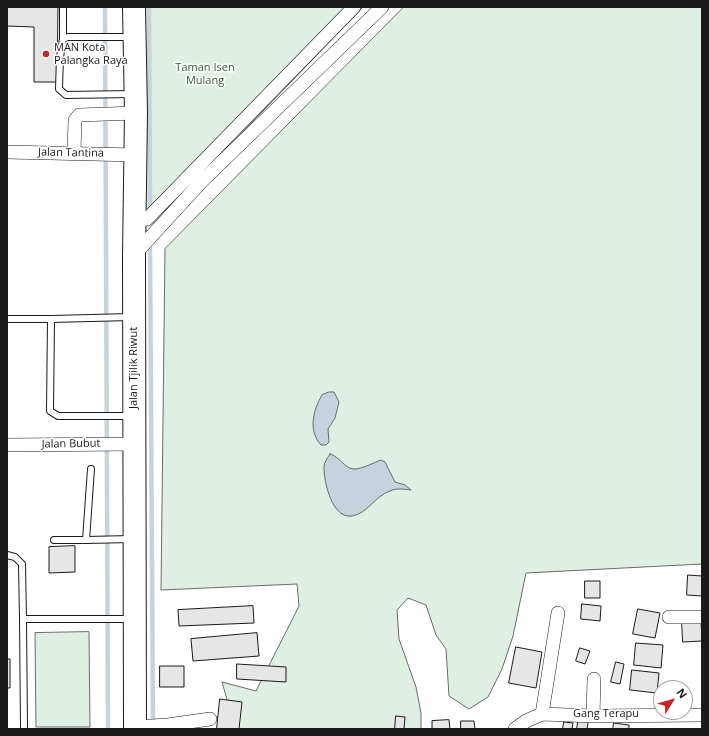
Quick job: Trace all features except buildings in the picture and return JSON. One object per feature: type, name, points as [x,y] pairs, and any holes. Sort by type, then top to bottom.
[{"type":"highway","name":"Jalan Tjilik Riwut","points":[[134,7],[136,104],[134,222],[136,539],[135,728]]},
{"type":"street","points":[[134,222],[148,219],[354,7]]},
{"type":"street","points":[[134,256],[202,181],[382,7]]},
{"type":"street","points":[[74,153],[75,120],[79,115],[136,104]]},
{"type":"street","name":"Jalan Tantina","points":[[7,152],[136,155]]},
{"type":"street","name":"Jalan Bubut","points":[[7,445],[135,444]]},
{"type":"street","points":[[542,714],[558,613]]},
{"type":"street","points":[[669,617],[702,616]]},
{"type":"street","points":[[593,716],[594,679]]},
{"type":"street","name":"Gang Terapu","points":[[515,729],[526,721],[542,714],[593,716],[702,715]]},
{"type":"street","points":[[135,728],[210,719]]},
{"type":"lane","points":[[63,7],[63,39],[59,89],[66,95],[136,104]]},
{"type":"lane","points":[[63,39],[68,37],[134,37]]},
{"type":"lane","points":[[7,319],[134,316]]},
{"type":"lane","points":[[51,319],[51,413],[58,416],[135,416]]},
{"type":"lane","points":[[86,540],[90,469]]},
{"type":"lane","points":[[54,540],[136,539]]},
{"type":"lane","points":[[7,555],[15,557],[22,564],[24,729]]},
{"type":"lane","points":[[23,619],[135,619]]},
{"type":"green space","name":"Taman Isen Mulang","points":[[138,7],[363,7],[138,241]]},
{"type":"green space","points":[[404,7],[702,7],[702,564],[526,573],[513,636],[502,669],[488,697],[469,709],[449,696],[446,649],[436,635],[426,605],[408,598],[397,610],[399,639],[416,687],[421,713],[421,729],[230,729],[230,710],[222,682],[256,691],[299,606],[297,584],[161,590],[165,249]]},
{"type":"green space","points":[[89,632],[90,727],[36,727],[35,633]]},
{"type":"shaded area","points":[[329,392],[334,392],[339,402],[335,418],[328,429],[329,442],[326,445],[321,445],[314,433],[313,420],[316,407],[322,395]]},
{"type":"shaded area","points":[[330,454],[348,467],[354,469],[364,467],[381,460],[385,462],[395,482],[405,485],[411,490],[392,490],[385,493],[367,509],[357,515],[345,515],[339,512],[334,506],[330,498],[324,474],[324,466]]},
{"type":"waterway","points":[[105,7],[108,729]]},
{"type":"waterway","points":[[149,7],[150,211]]},
{"type":"waterway","points":[[150,243],[153,725]]},
{"type":"place","name":"MAN Kota Palangka Raya","points":[[46,54]]}]
